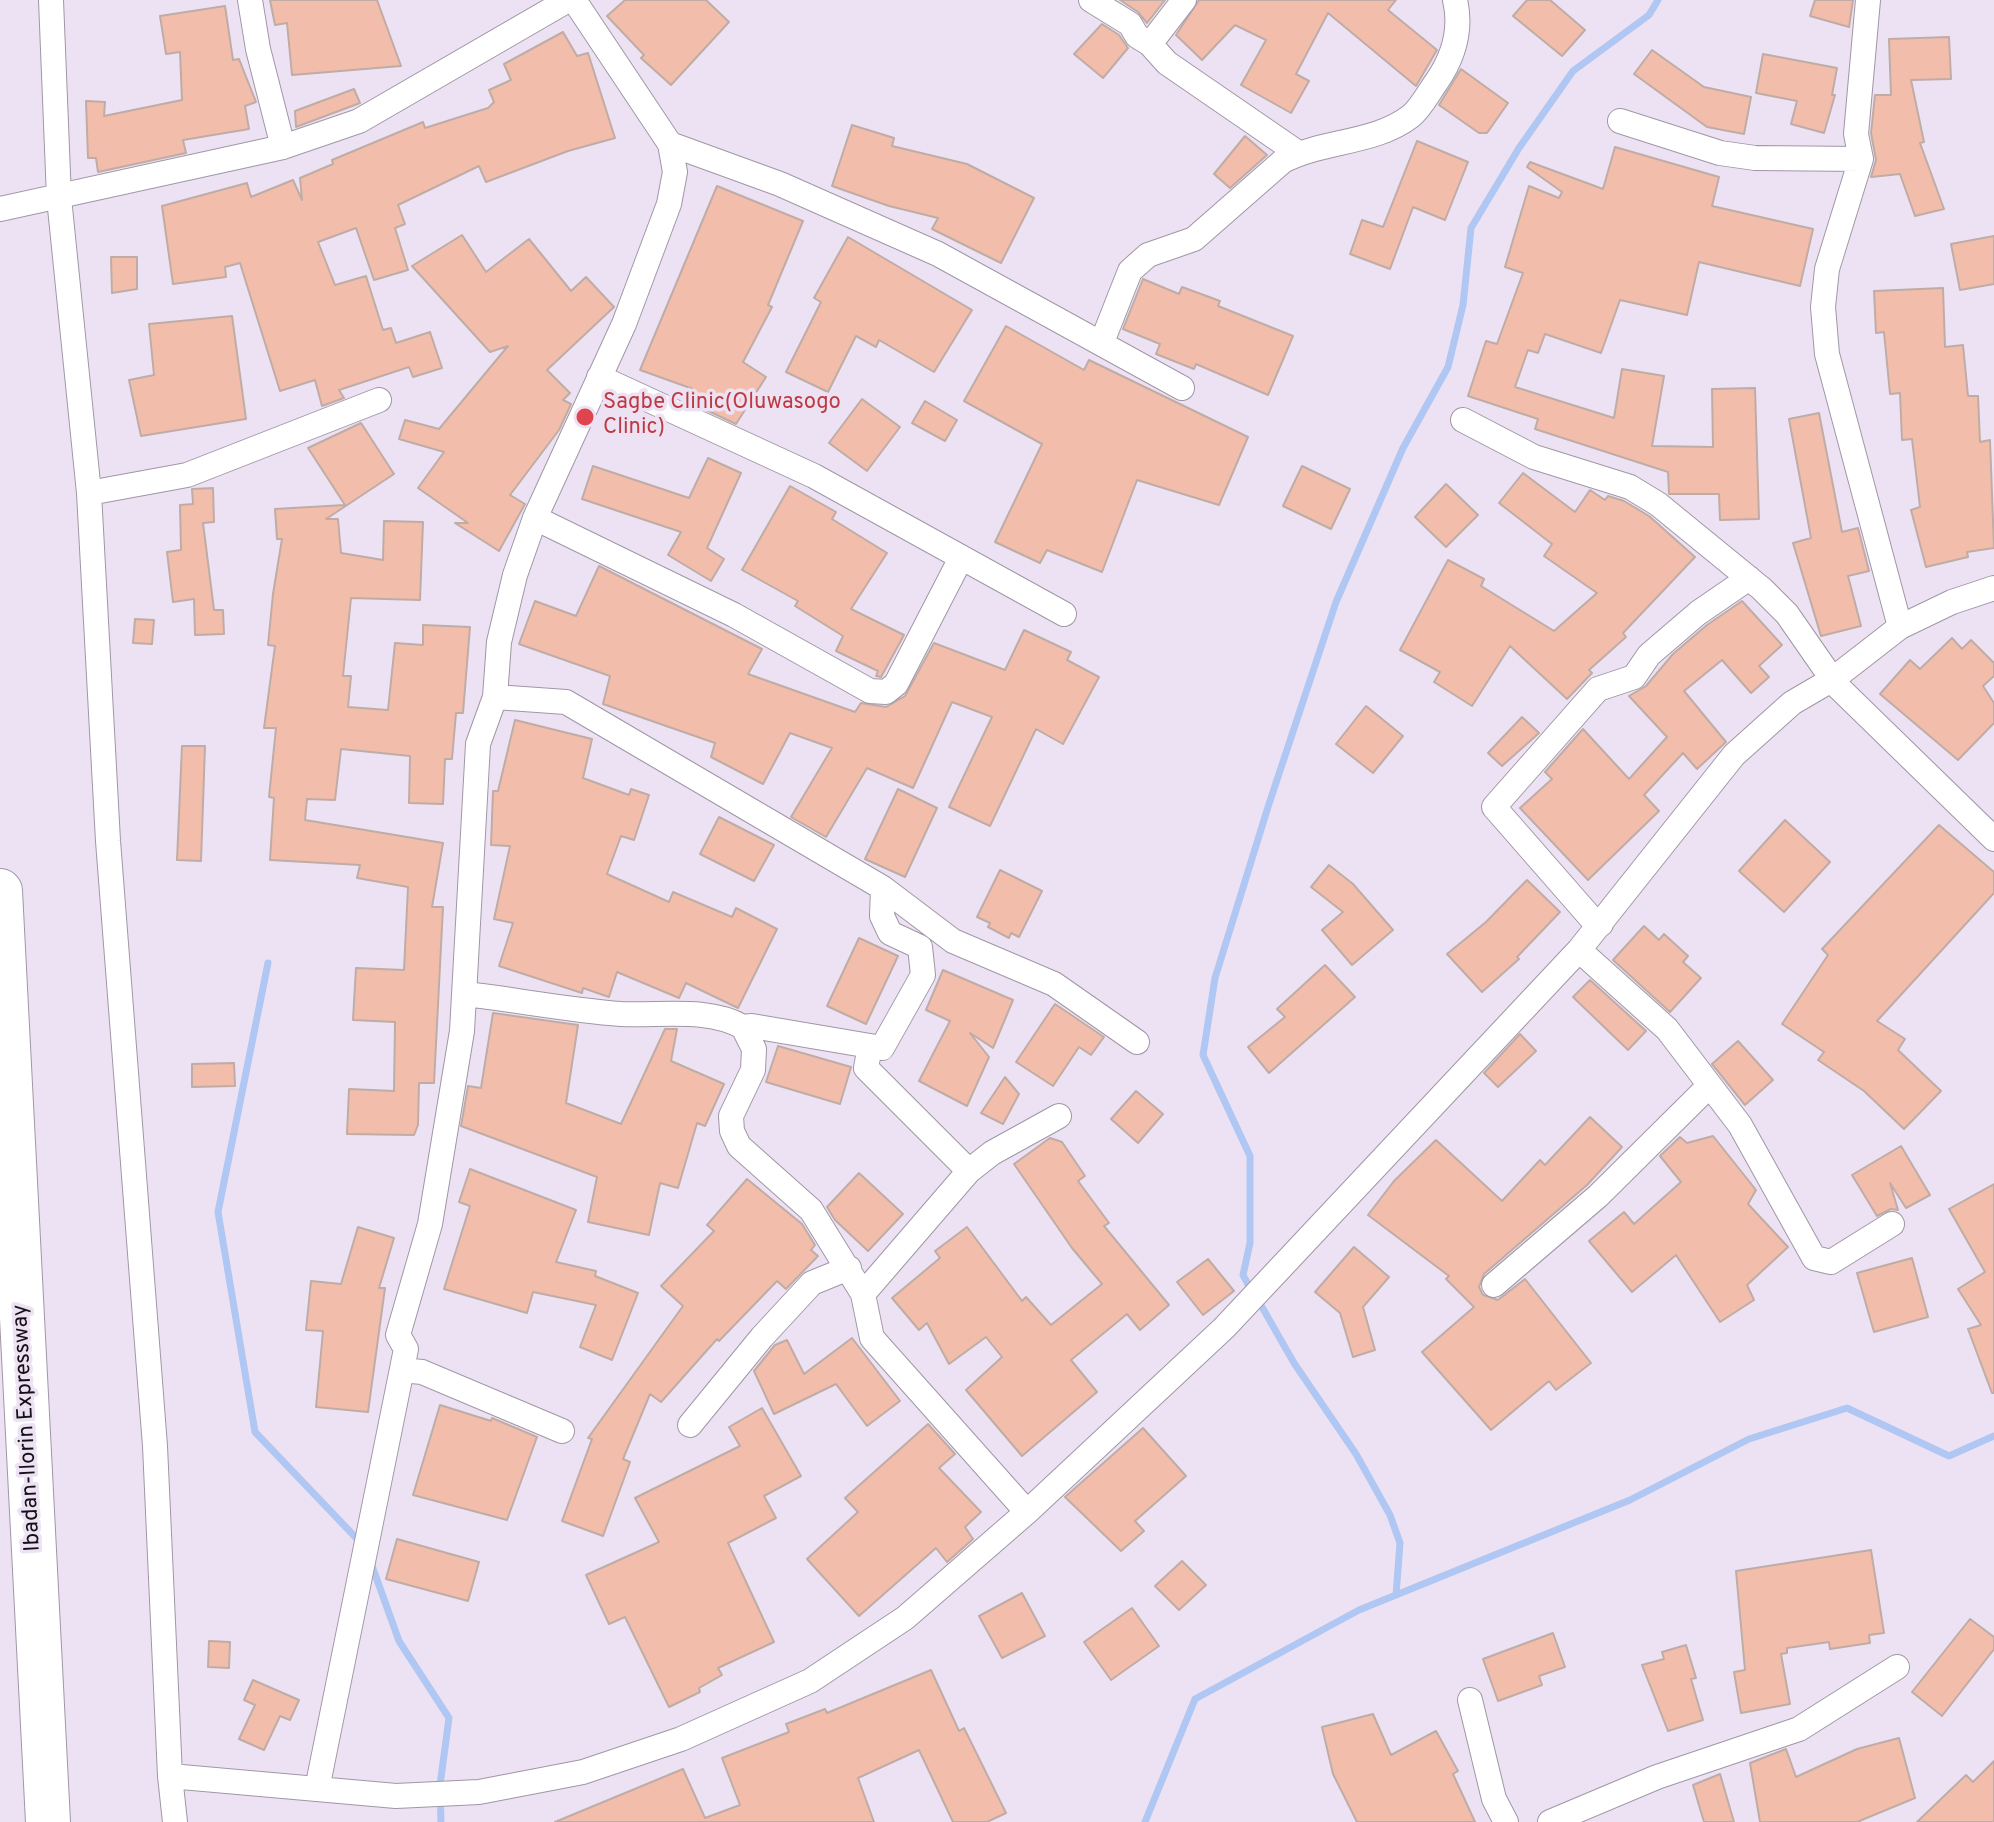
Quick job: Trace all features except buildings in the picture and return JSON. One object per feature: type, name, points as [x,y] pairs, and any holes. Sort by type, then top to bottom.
[{"type":"highway","name":"Ibadan-Ilorin Expressway","points":[[0,891],[48,1822]]},
{"type":"street","points":[[51,0],[59,198],[89,493],[108,841],[155,1446],[170,1776],[175,1822]]},
{"type":"street","points":[[250,0],[258,49],[283,147]]},
{"type":"street","points":[[0,209],[283,147],[359,121],[568,0]]},
{"type":"street","points":[[317,1789],[319,1765],[406,1349],[398,1335],[430,1224],[466,994],[468,872],[478,744],[495,697],[499,642],[515,575],[535,518],[624,324],[669,204],[675,172],[670,144],[574,0]]},
{"type":"street","points":[[1091,0],[1130,24],[1137,36],[1150,44],[1167,63],[1298,153]]},
{"type":"street","points":[[1150,44],[1184,0]]},
{"type":"street","points":[[1102,342],[1130,271],[1148,255],[1194,239],[1283,161],[1298,153],[1392,128],[1414,114],[1452,59],[1459,17],[1455,0]]},
{"type":"street","points":[[1868,0],[1856,134],[1861,159],[1827,269],[1823,307],[1827,354],[1900,627]]},
{"type":"street","points":[[1620,121],[1720,153],[1755,158],[1861,159]]},
{"type":"street","points":[[670,144],[780,184],[938,254],[1182,388]]},
{"type":"street","points":[[599,377],[814,476],[1064,614]]},
{"type":"street","points":[[89,493],[187,475],[379,400]]},
{"type":"street","points":[[1463,420],[1534,457],[1630,487],[1658,504],[1749,578],[1787,614],[1833,679],[1994,839]]},
{"type":"street","points":[[535,518],[734,615],[870,691],[886,692],[896,684],[961,558]]},
{"type":"street","points":[[1601,924],[1591,918],[1494,807],[1598,689],[1634,677],[1649,655],[1688,621],[1719,595],[1749,578]]},
{"type":"street","points":[[170,1776],[396,1796],[479,1792],[583,1772],[681,1739],[810,1681],[905,1618],[1027,1512],[1224,1328],[1579,950],[1734,755],[1792,703],[1833,679],[1900,627],[1952,602],[1994,588]]},
{"type":"street","points":[[495,697],[566,702],[883,888],[953,941],[1054,984],[1137,1042]]},
{"type":"street","points":[[466,994],[618,1014],[709,1015],[728,1019],[743,1027],[882,1048],[923,975],[920,947],[890,933],[882,916],[883,888]]},
{"type":"street","points":[[1579,950],[1667,1029],[1708,1087],[1740,1125],[1814,1258],[1831,1262],[1892,1224]]},
{"type":"street","points":[[743,1027],[754,1049],[753,1070],[731,1116],[732,1131],[739,1146],[811,1210],[863,1294],[872,1338],[1027,1512]]},
{"type":"street","points":[[870,1046],[866,1068],[905,1102],[969,1171]]},
{"type":"street","points":[[1494,1285],[1598,1196],[1708,1087]]},
{"type":"street","points":[[863,1294],[969,1171],[992,1153],[1059,1116]]},
{"type":"street","points":[[690,1425],[762,1337],[812,1283],[849,1268]]},
{"type":"street","points":[[402,1370],[422,1372],[562,1431]]},
{"type":"street","points":[[1550,1822],[1657,1777],[1799,1729],[1897,1667]]},
{"type":"street","points":[[1470,1700],[1494,1799],[1506,1822]]},
{"type":"waterway","points":[[1251,1290],[1243,1275],[1250,1243],[1250,1156],[1203,1055],[1215,978],[1268,807],[1336,602],[1403,448],[1448,367],[1463,305],[1471,228],[1519,148],[1573,71],[1649,15],[1658,0]]},
{"type":"waterway","points":[[268,963],[218,1212],[255,1432],[360,1542]]},
{"type":"waterway","points":[[1258,1300],[1294,1363],[1356,1454],[1390,1515],[1400,1543],[1396,1595]]},
{"type":"waterway","points":[[1145,1822],[1195,1699],[1359,1610],[1630,1500],[1749,1439],[1847,1408],[1949,1456],[1994,1436]]},
{"type":"waterway","points":[[371,1563],[399,1641],[449,1718],[440,1785],[441,1822]]},
{"type":"place","name":"Sagbe Clinic(Oluwasogo Clinic)","points":[[585,417]]}]
